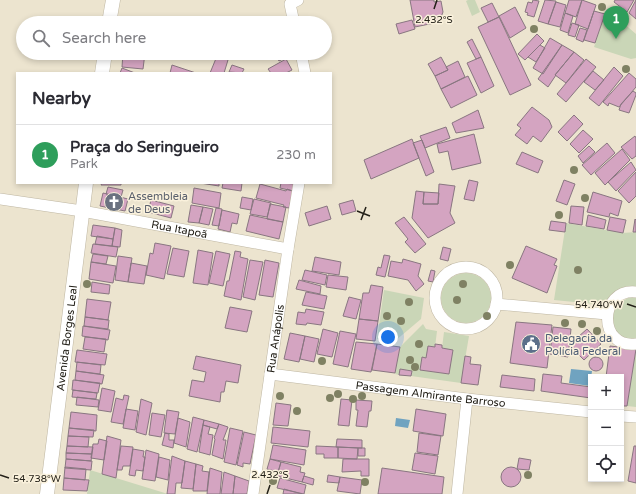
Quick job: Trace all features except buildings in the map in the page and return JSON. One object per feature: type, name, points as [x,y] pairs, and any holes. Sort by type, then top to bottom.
[{"type":"street","points":[[110,16],[113,0]]},
{"type":"street","points":[[293,16],[290,4],[298,0]]},
{"type":"street","points":[[102,72],[104,60]]},
{"type":"street","points":[[302,60],[305,72]]},
{"type":"street","name":"Avenida Borges Leal","points":[[47,494],[86,184]]},
{"type":"street","name":"Rua Anápolis","points":[[253,494],[288,249],[299,184]]},
{"type":"street","name":"Rua Itapoã","points":[[0,199],[82,211],[288,249]]},
{"type":"street","points":[[469,268],[480,271],[488,277],[494,285],[496,304],[493,313],[484,323],[472,329],[454,327],[440,316],[436,308],[436,290],[440,282],[453,270],[469,268]]},
{"type":"street","points":[[636,292],[625,293],[618,297],[612,303],[607,314],[608,326],[617,339],[624,343],[636,344]]},
{"type":"street","points":[[496,304],[607,314]]},
{"type":"street","name":"Passagem Almirante Barroso","points":[[270,374],[467,399],[588,412]]},
{"type":"street","points":[[457,494],[467,399]]},
{"type":"street","points":[[624,416],[636,417]]},
{"type":"green space","points":[[475,0],[480,12],[472,16],[466,1]]},
{"type":"green space","points":[[607,9],[636,34],[636,58],[631,59],[594,47]]},
{"type":"green space","points":[[566,223],[623,233],[636,232],[636,290],[605,305],[554,300]]},
{"type":"green space","points":[[471,273],[476,274],[484,280],[490,288],[490,308],[484,316],[476,322],[461,323],[456,322],[448,316],[442,308],[441,293],[442,288],[448,280],[456,274]]},
{"type":"green space","points":[[384,290],[424,298],[421,319],[395,341],[377,339]]},
{"type":"green space","points":[[632,297],[636,298],[636,340],[623,337],[613,327],[612,321],[613,314],[620,303],[625,299]]},
{"type":"green space","points":[[423,324],[426,329],[437,331],[435,347],[428,347],[426,358],[422,357],[420,370],[449,374],[453,350],[442,348],[444,332],[469,336],[461,383],[411,376],[412,371],[400,369],[399,375],[395,374],[400,347]]},
{"type":"green space","points":[[636,349],[636,407],[627,406]]},
{"type":"green space","points":[[90,470],[168,494],[87,494]]},
{"type":"water","points":[[571,369],[592,371],[592,374],[588,374],[588,386],[569,383]]},
{"type":"water","points":[[396,418],[410,420],[408,428],[395,426]]},
{"type":"place","name":"Praça do Seringueiro","points":[[616,39]]},
{"type":"place","name":"Assembleia de Deus","points":[[114,202]]},
{"type":"place","name":"Delegacia da Polícia Federal","points":[[531,344]]}]
